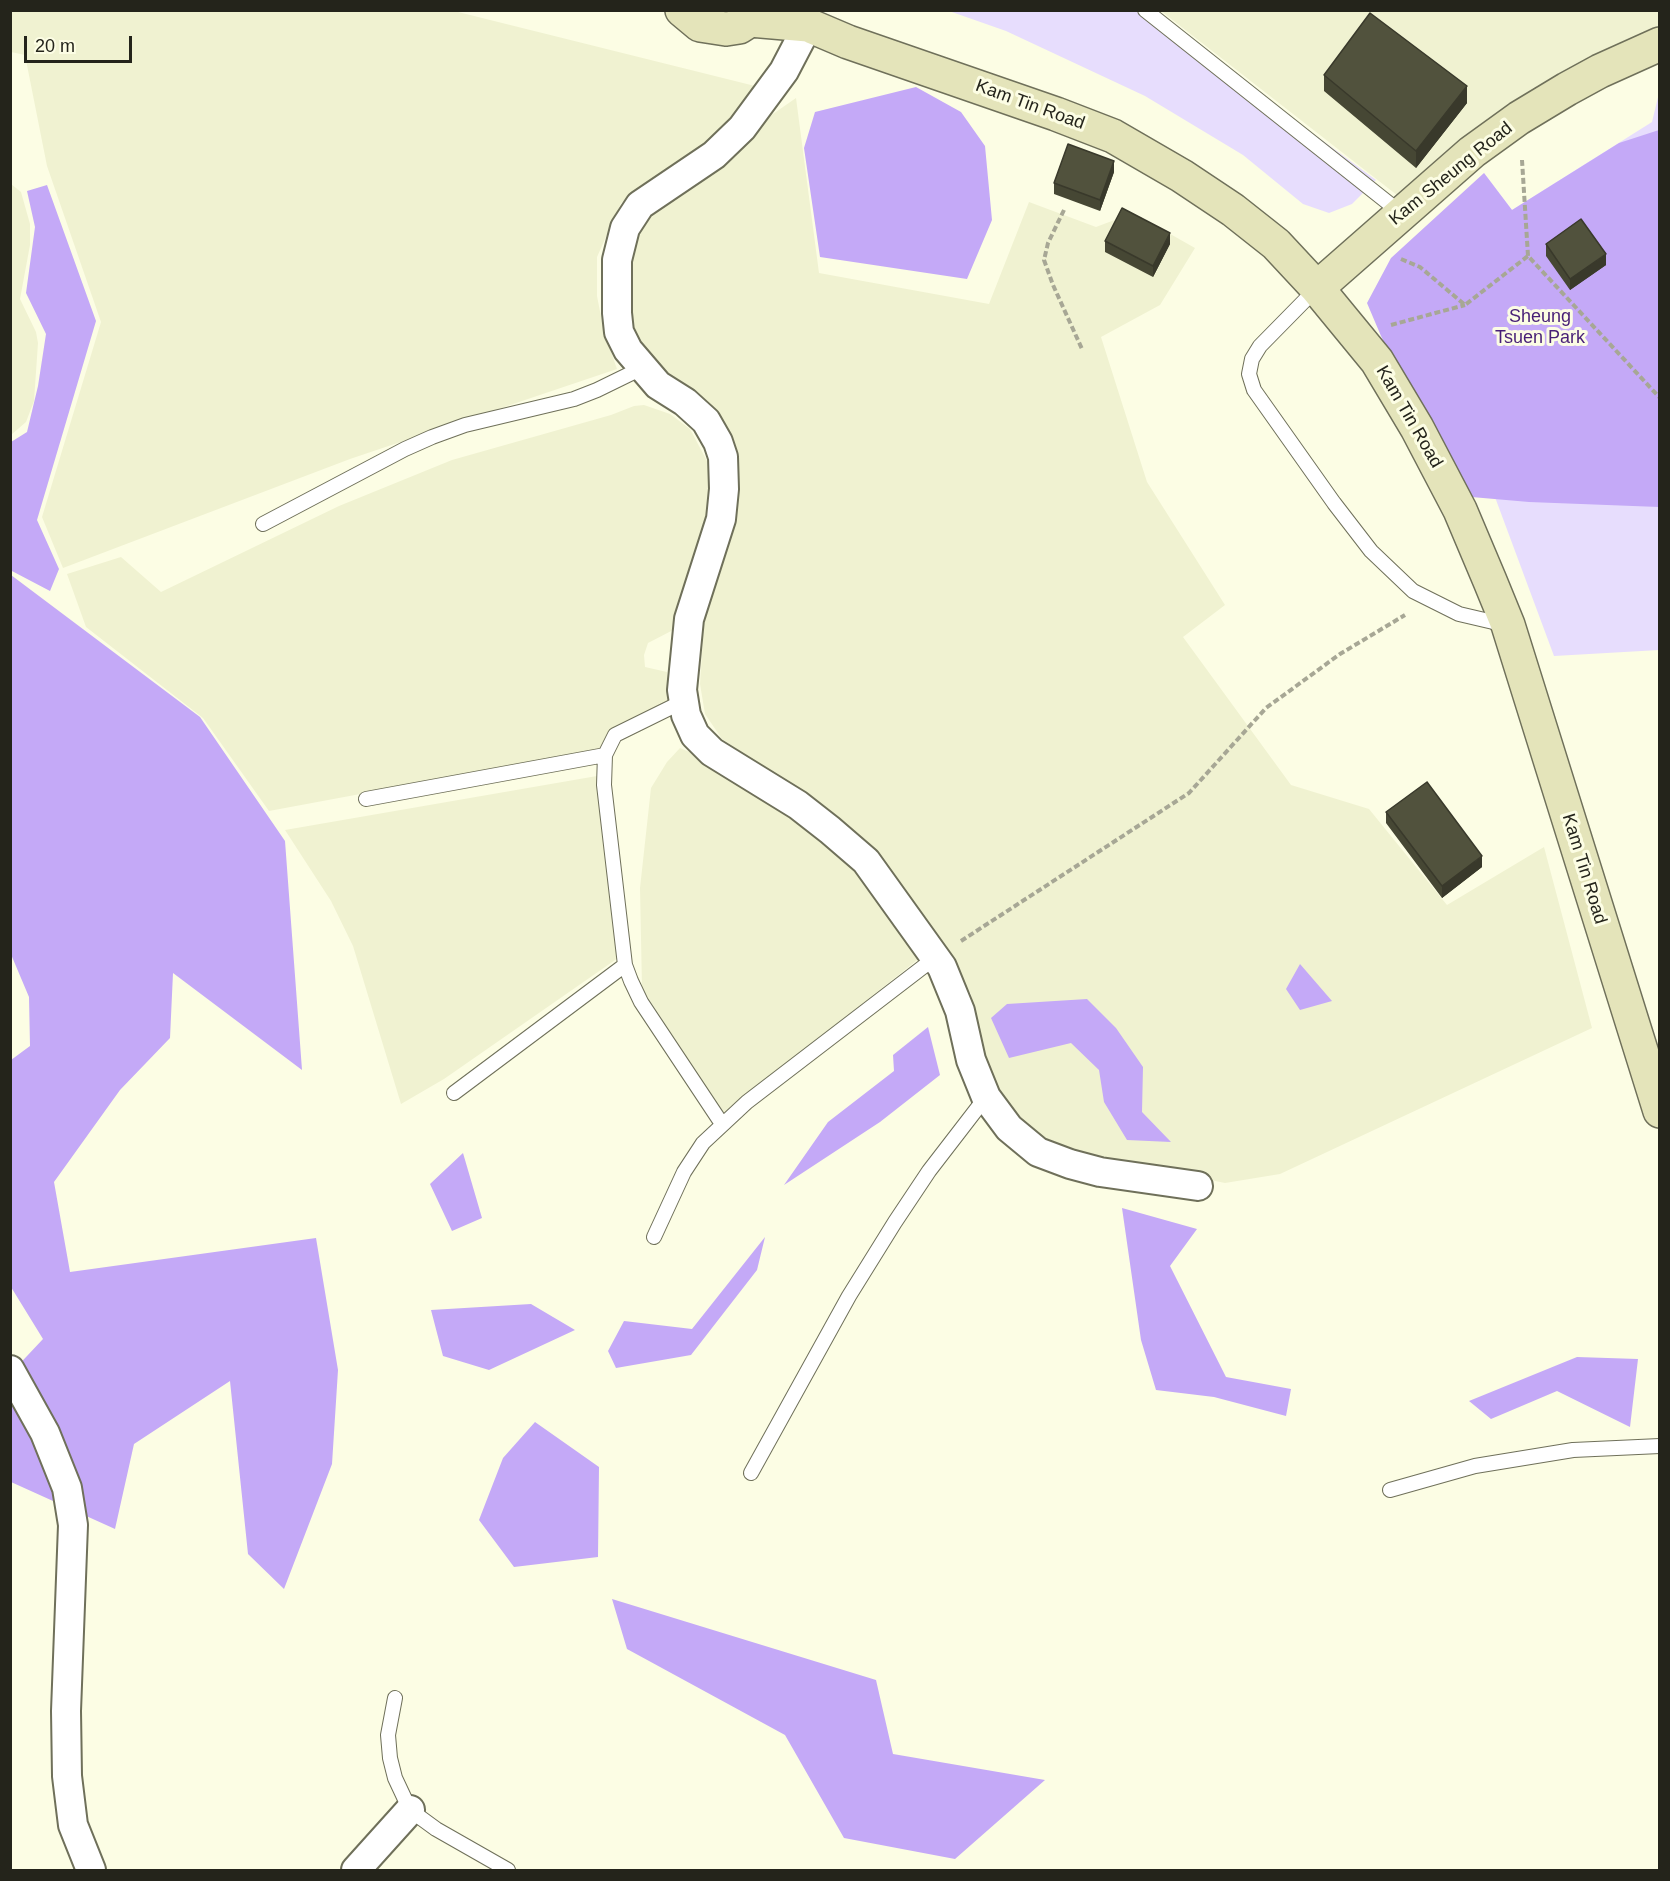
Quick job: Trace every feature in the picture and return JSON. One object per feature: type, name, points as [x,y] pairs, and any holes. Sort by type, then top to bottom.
[{"type":"main road","name":"Kam Tin Road","points":[[682,10],[700,25],[726,29],[739,27],[756,16],[801,18],[848,42],[1113,136],[1182,176],[1233,210],[1276,244],[1317,288],[1377,361],[1417,428],[1460,510],[1508,625],[1659,1111]]},
{"type":"main road","name":"Kam Sheung Road","points":[[1317,288],[1472,152],[1520,118],[1600,71],[1659,44]]},
{"type":"street","points":[[801,18],[784,71],[742,128],[714,155],[640,205],[625,228],[620,241],[616,269],[617,313],[620,332],[628,350],[658,385],[685,402],[706,421],[718,442],[723,457],[724,489],[721,519],[688,619],[682,690],[686,715],[695,735],[712,752],[798,805],[866,861],[942,967],[960,1011],[971,1060],[986,1097],[1009,1128],[1038,1152],[1070,1164],[1100,1172],[1198,1186]]},
{"type":"street","points":[[10,1370],[45,1433],[67,1488],[73,1525],[66,1711],[67,1776],[73,1825],[91,1870]]},
{"type":"street","points":[[356,1870],[410,1810]]},
{"type":"lane","points":[[1145,10],[1401,213]]},
{"type":"lane","points":[[1317,288],[1260,346],[1252,359],[1250,374],[1254,390],[1371,551],[1413,591],[1459,614],[1508,625]]},
{"type":"lane","points":[[263,524],[405,448],[465,425],[574,399],[642,368]]},
{"type":"lane","points":[[684,701],[615,735],[605,755],[604,785],[625,965],[641,1002],[722,1124]]},
{"type":"lane","points":[[366,799],[605,755]]},
{"type":"lane","points":[[654,1237],[684,1172],[703,1143],[722,1124],[747,1102],[936,957]]},
{"type":"lane","points":[[454,1093],[625,965]]},
{"type":"lane","points":[[751,1473],[849,1296],[884,1240],[929,1171],[986,1097]]},
{"type":"lane","points":[[1390,1490],[1475,1466],[1573,1450],[1659,1446]]},
{"type":"lane","points":[[395,1698],[388,1735],[390,1758],[395,1778],[410,1810],[429,1825],[508,1870]]},
{"type":"path","points":[[1522,160],[1528,256],[1659,398]]},
{"type":"path","points":[[1064,210],[1048,243],[1044,260],[1082,349]]},
{"type":"path","points":[[1391,325],[1465,305],[1528,256]]},
{"type":"path","points":[[1395,257],[1420,267],[1465,305]]},
{"type":"path","points":[[936,957],[1189,794],[1266,708],[1340,654],[1430,600]]},
{"type":"shaded area","points":[[10,11],[454,11],[755,86],[720,135],[621,203],[597,257],[597,296],[604,332],[617,369],[350,459],[63,568],[42,517],[101,322],[47,166],[25,55],[11,52]]},
{"type":"shaded area","points":[[1161,11],[1659,11],[1659,35],[1402,199]]},
{"type":"shaded area","points":[[796,98],[819,273],[989,304],[1029,202],[1096,227],[1133,213],[1195,248],[1160,305],[1101,337],[1147,482],[1225,605],[1183,637],[1291,785],[1369,809],[1447,905],[1544,847],[1592,1028],[1280,1174],[1225,1183],[1056,1148],[1012,1111],[991,1081],[979,1041],[971,994],[944,949],[764,768],[722,739],[705,714],[700,684],[704,622],[725,543],[735,448],[722,418],[650,364],[622,304],[638,220],[747,132]]},
{"type":"shaded area","points":[[11,184],[21,192],[30,224],[30,245],[20,299],[36,332],[38,343],[34,401],[26,422],[11,435]]},
{"type":"shaded area","points":[[644,405],[670,414],[690,429],[711,471],[714,494],[677,628],[648,643],[644,655],[645,667],[667,672],[673,702],[606,737],[602,749],[269,811],[203,718],[86,627],[67,574],[121,557],[161,592],[339,506],[452,460]]},
{"type":"shaded area","points":[[680,748],[706,759],[793,813],[859,864],[921,957],[723,1114],[642,988],[640,888],[651,788],[667,762]]},
{"type":"shaded area","points":[[597,776],[618,958],[444,1079],[401,1104],[353,946],[331,901],[285,830]]},
{"type":"green space","points":[[949,11],[1147,11],[1376,180],[1352,204],[1329,213],[1303,204],[1243,155],[1145,96],[1006,31]]},
{"type":"green space","points":[[916,87],[961,112],[985,146],[992,220],[967,279],[820,257],[804,148],[815,112]]},
{"type":"green space","name":"Sheung Tsuen Park","points":[[1659,93],[1659,650],[1554,656],[1489,481],[1484,173],[1512,210],[1652,122]]},
{"type":"green space","name":"Sheung Tsuen Park","points":[[1659,130],[1659,507],[1529,502],[1460,496],[1367,303],[1391,258],[1484,173],[1512,210],[1619,143]]},
{"type":"green space","points":[[47,185],[96,321],[37,520],[59,569],[50,591],[10,570],[11,442],[27,432],[38,386],[46,334],[26,293],[35,227],[27,191]]},
{"type":"green space","points":[[11,575],[200,717],[285,841],[302,1070],[173,973],[170,1038],[120,1090],[54,1182],[70,1272],[316,1238],[338,1370],[332,1464],[284,1589],[248,1554],[230,1381],[134,1444],[115,1529],[11,1482],[11,1373],[43,1339],[11,1287],[11,1060],[30,1046],[29,997],[10,952]]},
{"type":"green space","points":[[1300,964],[1332,1001],[1300,1010],[1286,989]]},
{"type":"green space","points":[[1087,999],[1116,1028],[1143,1067],[1142,1112],[1171,1142],[1127,1140],[1104,1102],[1099,1070],[1071,1043],[1009,1058],[991,1018],[1007,1004]]},
{"type":"green space","points":[[928,1027],[940,1075],[880,1122],[784,1185],[828,1122],[894,1071],[893,1055]]},
{"type":"green space","points":[[463,1153],[482,1218],[452,1231],[430,1184]]},
{"type":"green space","points":[[1122,1208],[1197,1229],[1170,1266],[1226,1377],[1291,1389],[1286,1416],[1214,1397],[1156,1390],[1141,1340]]},
{"type":"green space","points":[[765,1237],[757,1270],[691,1355],[616,1368],[608,1351],[624,1321],[692,1329]]},
{"type":"green space","points":[[531,1304],[575,1330],[489,1370],[443,1356],[431,1310]]},
{"type":"green space","points":[[1577,1357],[1638,1359],[1630,1427],[1557,1391],[1491,1419],[1469,1401]]},
{"type":"green space","points":[[535,1422],[599,1467],[598,1557],[514,1567],[479,1520],[503,1458]]},
{"type":"green space","points":[[612,1599],[876,1680],[893,1754],[1045,1780],[955,1859],[844,1838],[785,1735],[627,1649]]},
{"type":"building","points":[[1370,13],[1467,86],[1416,151],[1324,75]]},
{"type":"building","points":[[1068,144],[1114,161],[1100,200],[1054,183]]},
{"type":"building","points":[[1122,208],[1170,233],[1153,266],[1105,241]]},
{"type":"building","points":[[1581,219],[1606,254],[1570,279],[1546,244]]},
{"type":"building","points":[[1427,782],[1482,856],[1442,886],[1386,812]]}]
